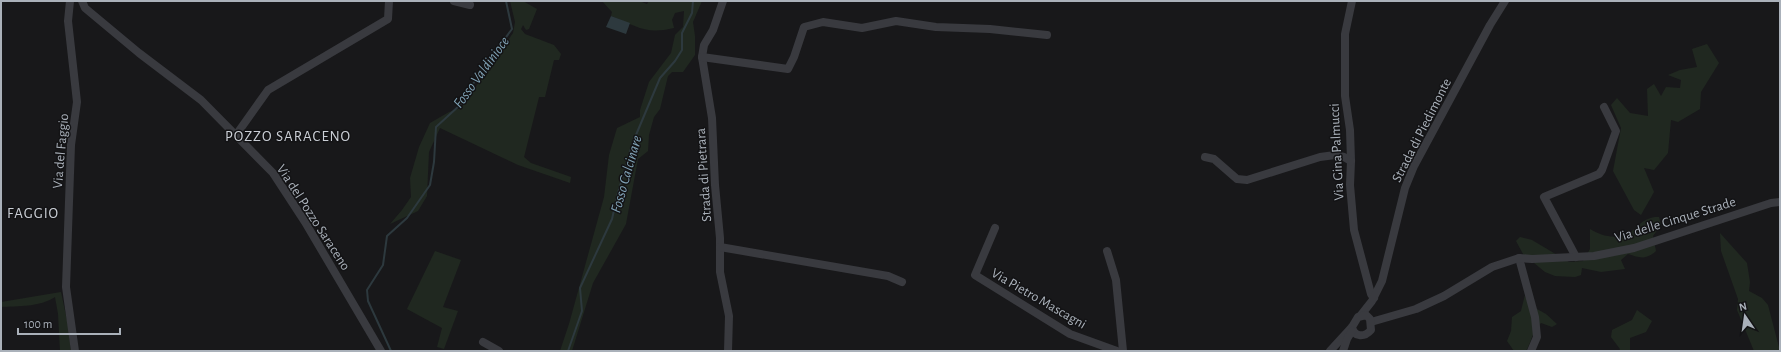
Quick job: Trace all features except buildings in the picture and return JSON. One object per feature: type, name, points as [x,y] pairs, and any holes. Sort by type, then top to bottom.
[{"type":"street","name":"Via del Faggio","points":[[70,1],[68,21],[77,102],[71,145],[66,287],[75,351]]},
{"type":"street","name":"Via del Pozzo Saraceno","points":[[82,1],[85,8],[201,100],[273,173],[306,222],[381,351]]},
{"type":"street","points":[[236,135],[268,90],[388,19],[389,1]]},
{"type":"street","points":[[454,1],[470,5]]},
{"type":"street","name":"Strada di Pietrara","points":[[723,1],[713,30],[704,45],[702,58],[712,118],[720,247],[720,272],[729,316],[728,351]]},
{"type":"street","name":"Via Gina Palmucci","points":[[1352,1],[1345,34],[1345,96],[1350,130],[1350,185],[1354,230],[1373,300]]},
{"type":"street","name":"Strada di Piedimonte","points":[[1361,315],[1373,300],[1382,281],[1405,188],[1414,166],[1490,25],[1505,1]]},
{"type":"street","points":[[702,58],[788,69],[794,57],[804,27],[824,22],[862,28],[896,21],[936,27],[990,29],[1047,35]]},
{"type":"street","points":[[1576,257],[1544,197],[1599,174],[1602,170],[1616,132],[1604,107]]},
{"type":"street","points":[[1205,157],[1214,159],[1237,179],[1247,180],[1320,157],[1335,155],[1344,157],[1351,161]]},
{"type":"street","name":"Via delle Cinque Strade","points":[[1371,320],[1416,309],[1444,296],[1492,267],[1519,258],[1532,259],[1594,256],[1634,248],[1771,203],[1780,202]]},
{"type":"street","name":"Via Pietro Mascagni","points":[[995,228],[975,275],[1070,334],[1117,351]]},
{"type":"street","points":[[720,247],[888,276],[902,282]]},
{"type":"street","points":[[1107,251],[1116,280],[1123,351]]},
{"type":"street","points":[[1519,258],[1536,317],[1537,337],[1531,351]]},
{"type":"street","name":"Strada di Piedimonte","points":[[1371,320],[1373,300]]},
{"type":"street","points":[[1338,342],[1347,339],[1358,337],[1369,332],[1371,330],[1371,320],[1366,316],[1361,315],[1356,319],[1347,339],[1344,350]]},
{"type":"street","points":[[1352,329],[1358,337]]},
{"type":"street","points":[[1330,351],[1352,329]]},
{"type":"street","points":[[1344,350],[1358,337]]},
{"type":"street","points":[[483,342],[499,351]]},
{"type":"shaded area","points":[[510,1],[523,1],[537,9],[529,29],[526,30],[523,25],[521,29],[525,34],[554,45],[561,54],[559,60],[554,60],[545,97],[539,97],[524,157],[531,163],[571,177],[570,183],[518,165],[440,128],[429,152],[427,196],[418,211],[390,224],[411,197],[410,178],[419,147],[430,123],[449,112],[461,108],[513,33],[515,22]]},
{"type":"shaded area","points":[[602,1],[639,1],[647,4],[649,1],[702,1],[693,22],[695,55],[683,72],[672,72],[668,76],[660,109],[654,117],[649,135],[648,151],[638,159],[626,224],[593,283],[572,351],[560,351],[569,324],[604,197],[609,155],[617,128],[640,117],[640,110],[649,82],[671,53],[675,35],[683,27],[684,11],[675,13],[672,20],[674,28],[664,30],[648,30],[611,16],[612,12]]},
{"type":"shaded area","points":[[611,16],[630,23],[626,34],[606,27]]},
{"type":"shaded area","points":[[1707,44],[1719,63],[1701,92],[1700,109],[1678,122],[1671,120],[1668,153],[1654,170],[1644,168],[1654,192],[1641,215],[1634,210],[1613,171],[1621,128],[1611,105],[1617,98],[1630,113],[1648,116],[1647,89],[1654,84],[1661,96],[1666,87],[1680,88],[1681,80],[1668,75],[1680,70],[1697,67],[1692,49]]},
{"type":"shaded area","points":[[1659,217],[1661,225],[1653,236],[1656,251],[1646,257],[1628,254],[1621,260],[1625,269],[1601,272],[1582,268],[1581,275],[1575,277],[1555,276],[1545,272],[1523,254],[1516,241],[1520,237],[1532,240],[1569,262],[1583,261],[1590,249],[1590,229],[1599,234],[1614,237],[1629,233],[1643,222]]},
{"type":"shaded area","points":[[1720,233],[1747,263],[1750,282],[1749,291],[1762,298],[1768,305],[1780,351],[1754,351],[1737,310],[1738,299],[1721,251]]},
{"type":"shaded area","points":[[435,251],[461,260],[443,307],[458,311],[444,349],[437,347],[442,328],[407,309]]},
{"type":"shaded area","points":[[61,292],[68,325],[71,351],[60,351],[58,314],[55,297],[43,303],[1,307],[1,302]]},
{"type":"shaded area","points":[[1525,295],[1528,304],[1546,314],[1557,324],[1552,327],[1541,323],[1534,333],[1526,351],[1514,351],[1507,341],[1511,331],[1512,317],[1521,311]]},
{"type":"shaded area","points":[[1637,310],[1652,321],[1646,332],[1630,338],[1630,351],[1619,351],[1620,349],[1611,337],[1612,330],[1632,320]]},
{"type":"waterway","name":"Fosso Valdinioce","points":[[391,351],[368,301],[367,290],[383,265],[387,236],[407,218],[430,185],[434,162],[436,127],[460,105],[481,71],[512,29],[506,1]]},
{"type":"waterway","name":"Fosso Calcinare","points":[[568,351],[582,311],[580,288],[612,219],[633,142],[660,78],[675,61],[682,50],[682,33],[692,13],[693,1]]},
{"type":"district","name":"POZZO SARACENO","points":[[288,136]]},
{"type":"district","name":"FAGGIO","points":[[33,213]]}]
